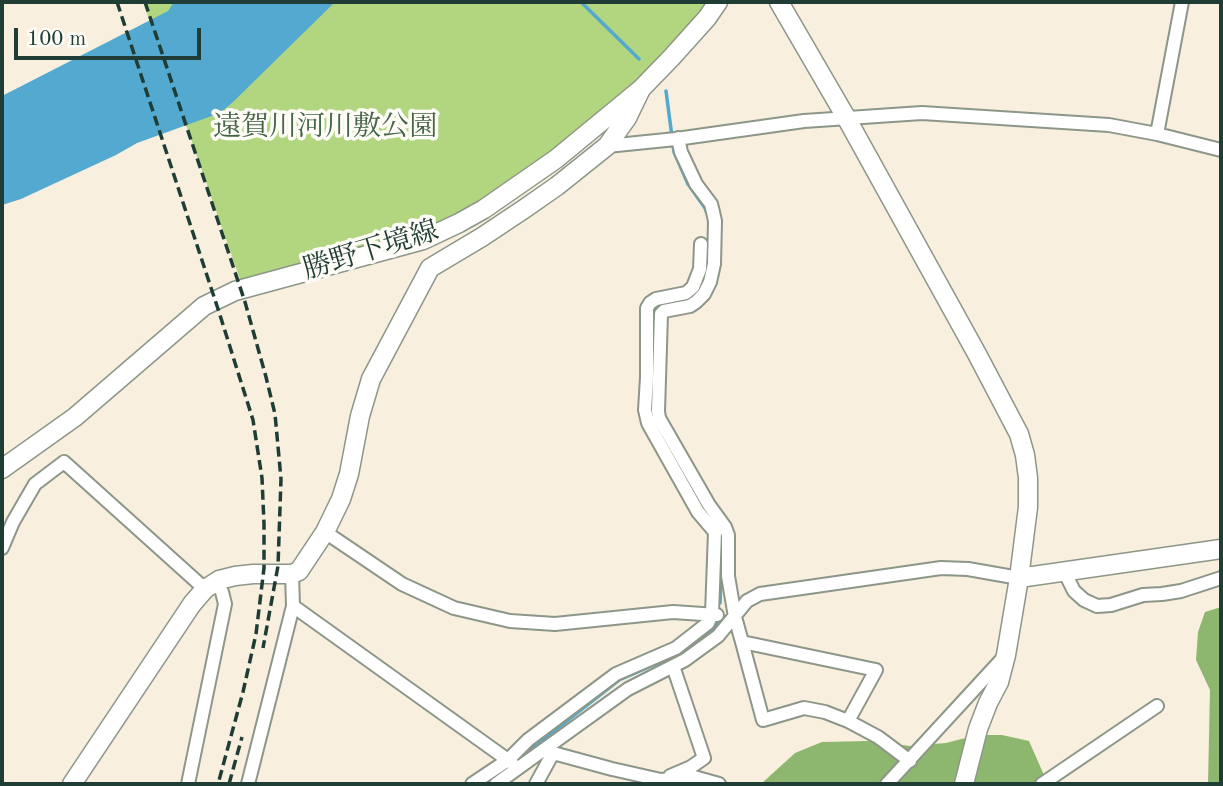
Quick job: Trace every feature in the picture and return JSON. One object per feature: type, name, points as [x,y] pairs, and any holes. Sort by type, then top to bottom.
[{"type":"street","name":"勝野下境線","points":[[2,469],[75,417],[204,306],[235,291],[423,240],[484,208],[556,159],[641,89],[673,57],[718,2]]},
{"type":"street","points":[[779,2],[970,342],[1019,434],[1025,455],[1028,507],[1006,655],[999,682],[978,729],[964,784]]},
{"type":"street","points":[[1157,134],[1182,2]]},
{"type":"street","points":[[72,784],[192,604],[211,585],[235,576],[292,574],[299,571],[325,532],[341,499],[371,379],[430,268],[482,237],[557,186],[607,146],[627,118],[641,89]]},
{"type":"street","points":[[607,146],[804,121],[922,113],[1109,125],[1221,150]]},
{"type":"street","points":[[496,784],[528,740],[616,674],[676,648],[708,623],[712,614],[715,532],[698,512],[648,423],[645,410],[647,308],[656,299],[686,293],[692,287],[700,269],[708,264],[715,221],[710,204],[696,184],[674,139]]},
{"type":"street","points":[[701,244],[708,264],[710,282],[704,294],[690,306],[664,310],[661,314],[658,411],[659,418],[709,505],[725,527],[728,576],[735,617],[763,720],[804,708],[825,712],[878,737],[910,761]]},
{"type":"street","points":[[2,548],[13,522],[35,484],[64,461],[222,592],[225,604],[188,784]]},
{"type":"street","points":[[325,532],[402,584],[454,608],[510,621],[555,624],[673,612],[735,617]]},
{"type":"street","points":[[536,784],[549,751],[567,732],[628,689],[685,660],[718,636],[747,601],[760,594],[941,568],[968,569],[1019,578],[1221,550]]},
{"type":"street","points":[[1064,571],[1074,591],[1097,606],[1111,605],[1143,595],[1181,591],[1221,578]]},
{"type":"street","points":[[248,784],[293,606],[292,574]]},
{"type":"street","points":[[293,606],[513,764]]},
{"type":"street","points":[[742,642],[876,670],[848,722]]},
{"type":"street","points":[[887,784],[1006,655]]},
{"type":"street","points":[[661,782],[704,758],[673,666]]},
{"type":"street","points":[[1042,784],[1157,706]]},
{"type":"street","points":[[472,784],[513,764],[549,751],[661,782],[694,777],[719,784]]},
{"type":"green space","name":"遠賀川河川敷公園","points":[[143,2],[710,2],[655,67],[550,156],[458,217],[410,236],[241,282]]},
{"type":"green space","points":[[1221,607],[1221,784],[1208,784],[1210,690],[1196,660],[1198,632],[1205,612]]},
{"type":"green space","points":[[977,735],[1002,735],[1029,741],[1044,775],[1045,784],[761,784],[795,753],[822,742],[869,741],[910,746],[946,743]]},
{"type":"water","points":[[174,2],[335,2],[220,113],[137,143],[21,199],[2,205],[2,96],[168,11]]},
{"type":"waterway","points":[[581,2],[639,59]]},
{"type":"waterway","points":[[666,91],[674,152],[688,184],[707,213]]},
{"type":"waterway","points":[[699,291],[706,276]]},
{"type":"waterway","points":[[655,327],[654,312],[661,304],[691,299]]},
{"type":"waterway","points":[[720,603],[722,559]]},
{"type":"waterway","points":[[522,756],[619,680],[679,654],[718,624]]},
{"type":"waterway","points":[[485,784],[500,773]]},
{"type":"railway","points":[[117,2],[253,420],[262,478],[264,568],[256,634],[218,784]]},
{"type":"railway","points":[[145,2],[245,302],[275,414],[281,479],[278,566],[263,648]]},
{"type":"railway","points":[[229,784],[242,737]]}]
